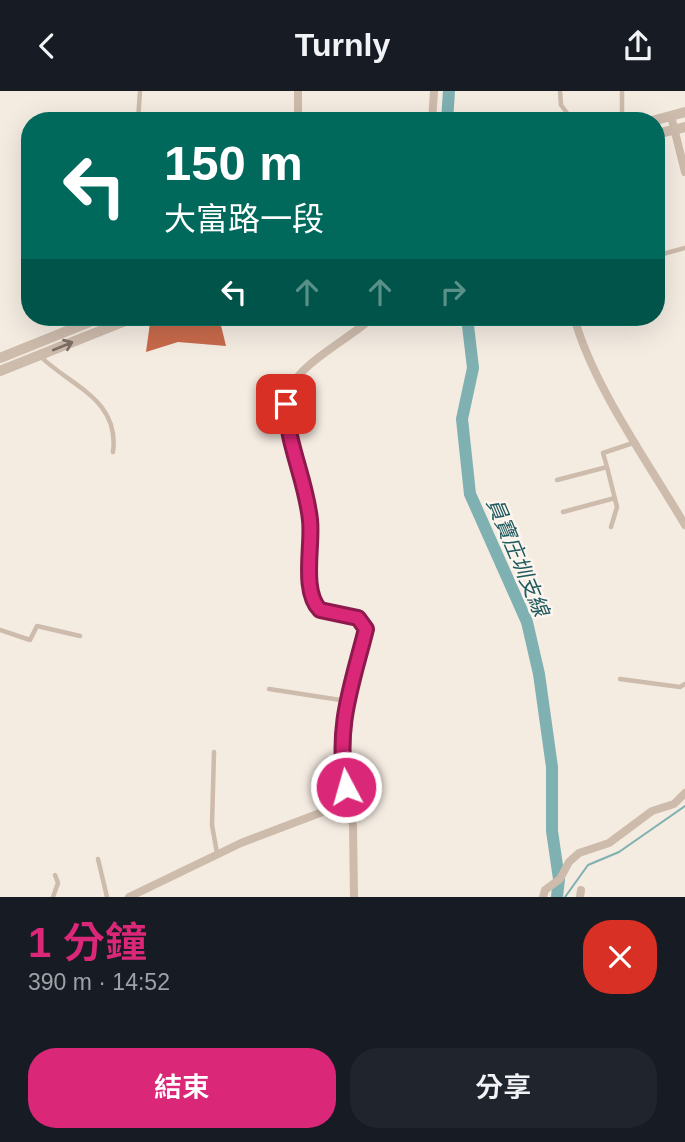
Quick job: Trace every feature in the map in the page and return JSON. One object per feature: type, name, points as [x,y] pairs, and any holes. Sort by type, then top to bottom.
[{"type":"street","points":[[298,91],[298,112]]},
{"type":"street","points":[[433,112],[435,91]]},
{"type":"street","points":[[665,118],[685,112]]},
{"type":"street","points":[[671,116],[672,130],[685,172]]},
{"type":"street","points":[[665,132],[685,127]]},
{"type":"street","points":[[0,358],[80,326]]},
{"type":"street","points":[[0,372],[112,326]]},
{"type":"street","points":[[354,897],[353,826],[342,751],[347,701],[366,629],[358,618],[320,610],[316,606],[309,574],[310,520],[288,438],[286,404],[289,389],[322,354],[361,326]]},
{"type":"street","points":[[577,326],[596,371],[685,524]]},
{"type":"street","points":[[543,897],[545,890],[560,879],[569,862],[579,853],[609,843],[652,811],[674,804],[685,793]]},
{"type":"street","points":[[129,897],[217,854],[349,802]]},
{"type":"lane","points":[[139,112],[140,91]]},
{"type":"lane","points":[[560,91],[561,105],[566,112]]},
{"type":"lane","points":[[622,91],[622,112]]},
{"type":"lane","points":[[665,253],[685,248]]},
{"type":"lane","points":[[40,355],[63,377],[85,387],[103,409],[114,434],[113,452]]},
{"type":"lane","points":[[611,527],[617,515],[603,453],[637,442]]},
{"type":"lane","points":[[557,480],[607,467]]},
{"type":"lane","points":[[563,512],[615,498]]},
{"type":"lane","points":[[0,630],[30,640],[37,626],[80,636]]},
{"type":"lane","points":[[620,679],[680,687],[685,684]]},
{"type":"lane","points":[[269,689],[347,701]]},
{"type":"lane","points":[[214,752],[212,825],[217,854]]},
{"type":"lane","points":[[99,859],[107,897]]},
{"type":"lane","points":[[53,897],[58,883],[55,875]]},
{"type":"building","points":[[150,326],[221,326],[226,346],[178,342],[146,352]]},
{"type":"waterway","name":"員寶庄圳支線","points":[[448,112],[449,91]]},
{"type":"waterway","name":"員寶庄圳支線","points":[[468,326],[473,368],[462,419],[470,494],[527,622],[539,674],[552,767],[552,831],[559,879],[557,897]]},
{"type":"waterway","points":[[565,897],[588,865],[619,852],[685,806]]},
{"type":"route","points":[[286,404],[288,438],[310,520],[309,574],[316,606],[320,610],[358,618],[366,629],[346,703],[342,751],[346,787]]}]
